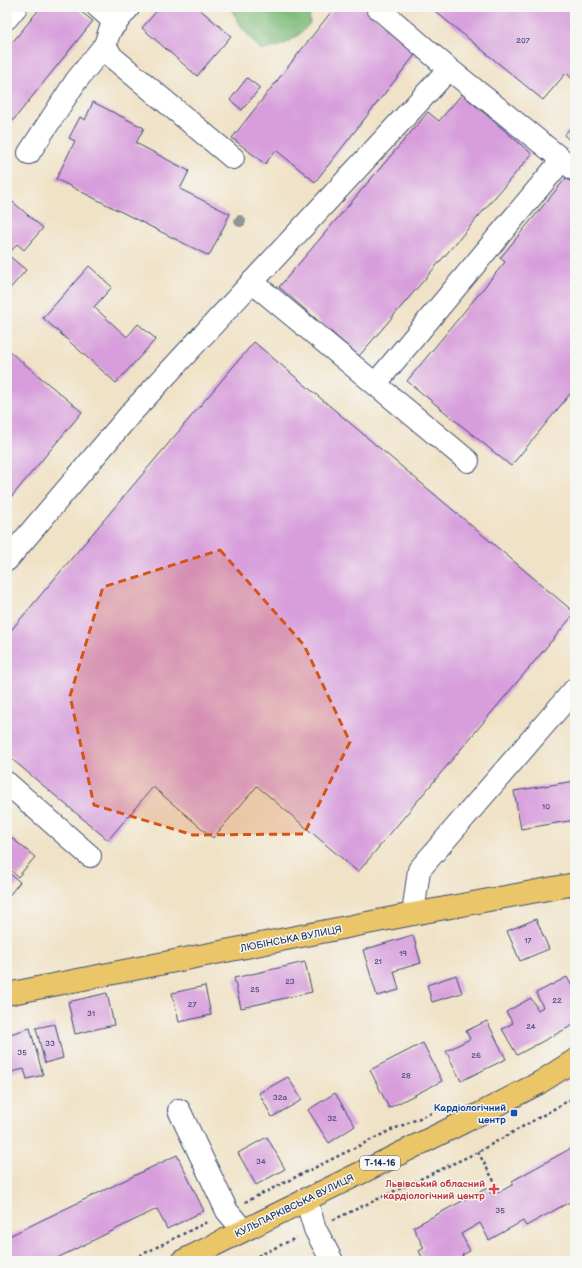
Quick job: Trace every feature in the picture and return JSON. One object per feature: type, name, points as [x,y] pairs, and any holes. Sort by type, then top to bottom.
[{"type":"main road","name":"ЛЮБІНСЬКА ВУЛИЦЯ","points":[[7,994],[413,914],[575,884]]},
{"type":"main road","name":"КУЛЬПАРКІВСЬКА ВУЛИЦЯ","points":[[182,1261],[462,1123],[539,1083],[575,1060]]},
{"type":"lane","points":[[7,18],[16,7]]},
{"type":"lane","points":[[30,153],[76,81],[105,45],[110,30],[122,15],[98,7]]},
{"type":"lane","points":[[376,383],[568,165],[449,69],[377,7]]},
{"type":"lane","points":[[105,45],[112,57],[233,158]]},
{"type":"lane","points":[[7,560],[132,412],[449,69]]},
{"type":"lane","points":[[252,282],[376,383],[468,461]]},
{"type":"lane","points":[[413,914],[419,870],[575,689]]},
{"type":"lane","points":[[7,783],[90,856]]},
{"type":"lane","points":[[179,1110],[227,1211],[243,1230]]},
{"type":"lane","points":[[306,1200],[315,1229],[332,1261]]},
{"type":"path","points":[[247,1261],[478,1152],[575,1097]]},
{"type":"path","points":[[129,1261],[389,1131],[445,1107]]},
{"type":"path","points":[[478,1152],[500,1192]]},
{"type":"highlighted area","points":[[220,550],[304,645],[350,742],[304,834],[193,835],[94,805],[70,696],[103,587]]},
{"type":"green space","points":[[230,7],[309,7],[310,23],[300,34],[288,42],[276,47],[261,50],[242,28]]},
{"type":"building","points":[[41,7],[75,7],[93,21],[7,128],[7,49]]},
{"type":"building","points":[[160,7],[197,7],[231,36],[197,76],[142,28]]},
{"type":"building","points":[[335,7],[362,7],[418,51],[315,182],[276,150],[265,164],[232,138]]},
{"type":"building","points":[[430,7],[575,7],[575,81],[566,73],[543,100]]},
{"type":"building","points":[[247,78],[260,88],[242,110],[230,100]]},
{"type":"building","points":[[462,94],[532,154],[359,356],[279,287],[428,112],[439,121]]},
{"type":"building","points":[[93,102],[144,128],[136,143],[189,171],[180,189],[230,214],[209,256],[56,179],[75,141],[69,138],[80,117],[85,120]]},
{"type":"building","points":[[575,123],[575,145],[564,135]]},
{"type":"building","points":[[566,178],[575,185],[575,388],[511,466],[407,381],[505,262],[500,258]]},
{"type":"building","points":[[7,197],[43,228],[24,250],[17,244],[8,255],[26,270],[7,292]]},
{"type":"building","points":[[89,266],[112,287],[94,307],[127,337],[138,324],[156,339],[116,383],[43,318]]},
{"type":"building","points":[[254,342],[575,613],[358,872],[257,786],[213,838],[153,787],[108,840],[7,755],[7,635]]},
{"type":"building","points":[[9,351],[82,412],[7,502],[7,354]]},
{"type":"building","points":[[575,781],[575,820],[521,829],[514,791]]},
{"type":"building","points":[[7,834],[35,857],[18,877],[7,867]]},
{"type":"building","points":[[7,871],[20,882],[7,898]]},
{"type":"building","points":[[536,919],[549,949],[520,961],[507,931]]},
{"type":"building","points":[[413,935],[421,963],[394,971],[399,990],[377,996],[363,950]]},
{"type":"building","points":[[305,962],[312,992],[241,1008],[234,978]]},
{"type":"building","points":[[456,975],[462,993],[432,1002],[427,985]]},
{"type":"building","points":[[567,977],[575,992],[575,1024],[517,1055],[502,1029],[513,1023],[506,1012],[531,998],[538,1010],[543,1007],[536,993]]},
{"type":"building","points":[[205,986],[211,1015],[179,1022],[172,993]]},
{"type":"building","points":[[107,993],[114,1025],[75,1034],[68,1002]]},
{"type":"building","points":[[487,1021],[506,1059],[461,1081],[446,1051],[470,1039],[466,1031]]},
{"type":"building","points":[[55,1024],[63,1058],[45,1063],[36,1028]]},
{"type":"building","points":[[30,1028],[43,1075],[27,1079],[24,1069],[7,1073],[7,1035]]},
{"type":"building","points":[[423,1043],[442,1081],[389,1108],[370,1070]]},
{"type":"building","points":[[288,1077],[302,1100],[272,1117],[259,1093]]},
{"type":"building","points":[[335,1093],[355,1126],[329,1143],[308,1110]]},
{"type":"building","points":[[267,1137],[285,1169],[256,1185],[238,1153]]},
{"type":"building","points":[[575,1146],[575,1199],[526,1226],[523,1221],[489,1240],[480,1223],[461,1234],[470,1251],[462,1255],[465,1261],[424,1261],[419,1251],[424,1248],[413,1227],[487,1188],[492,1196],[514,1184],[512,1181]]},
{"type":"building","points":[[177,1155],[204,1211],[167,1229],[157,1209],[51,1261],[7,1261],[7,1237]]},
{"type":"place","name":"Кардіологічний центр","points":[[514,1113]]},
{"type":"place","name":"Львівський обласний кардіологічний центр","points":[[494,1189]]}]
